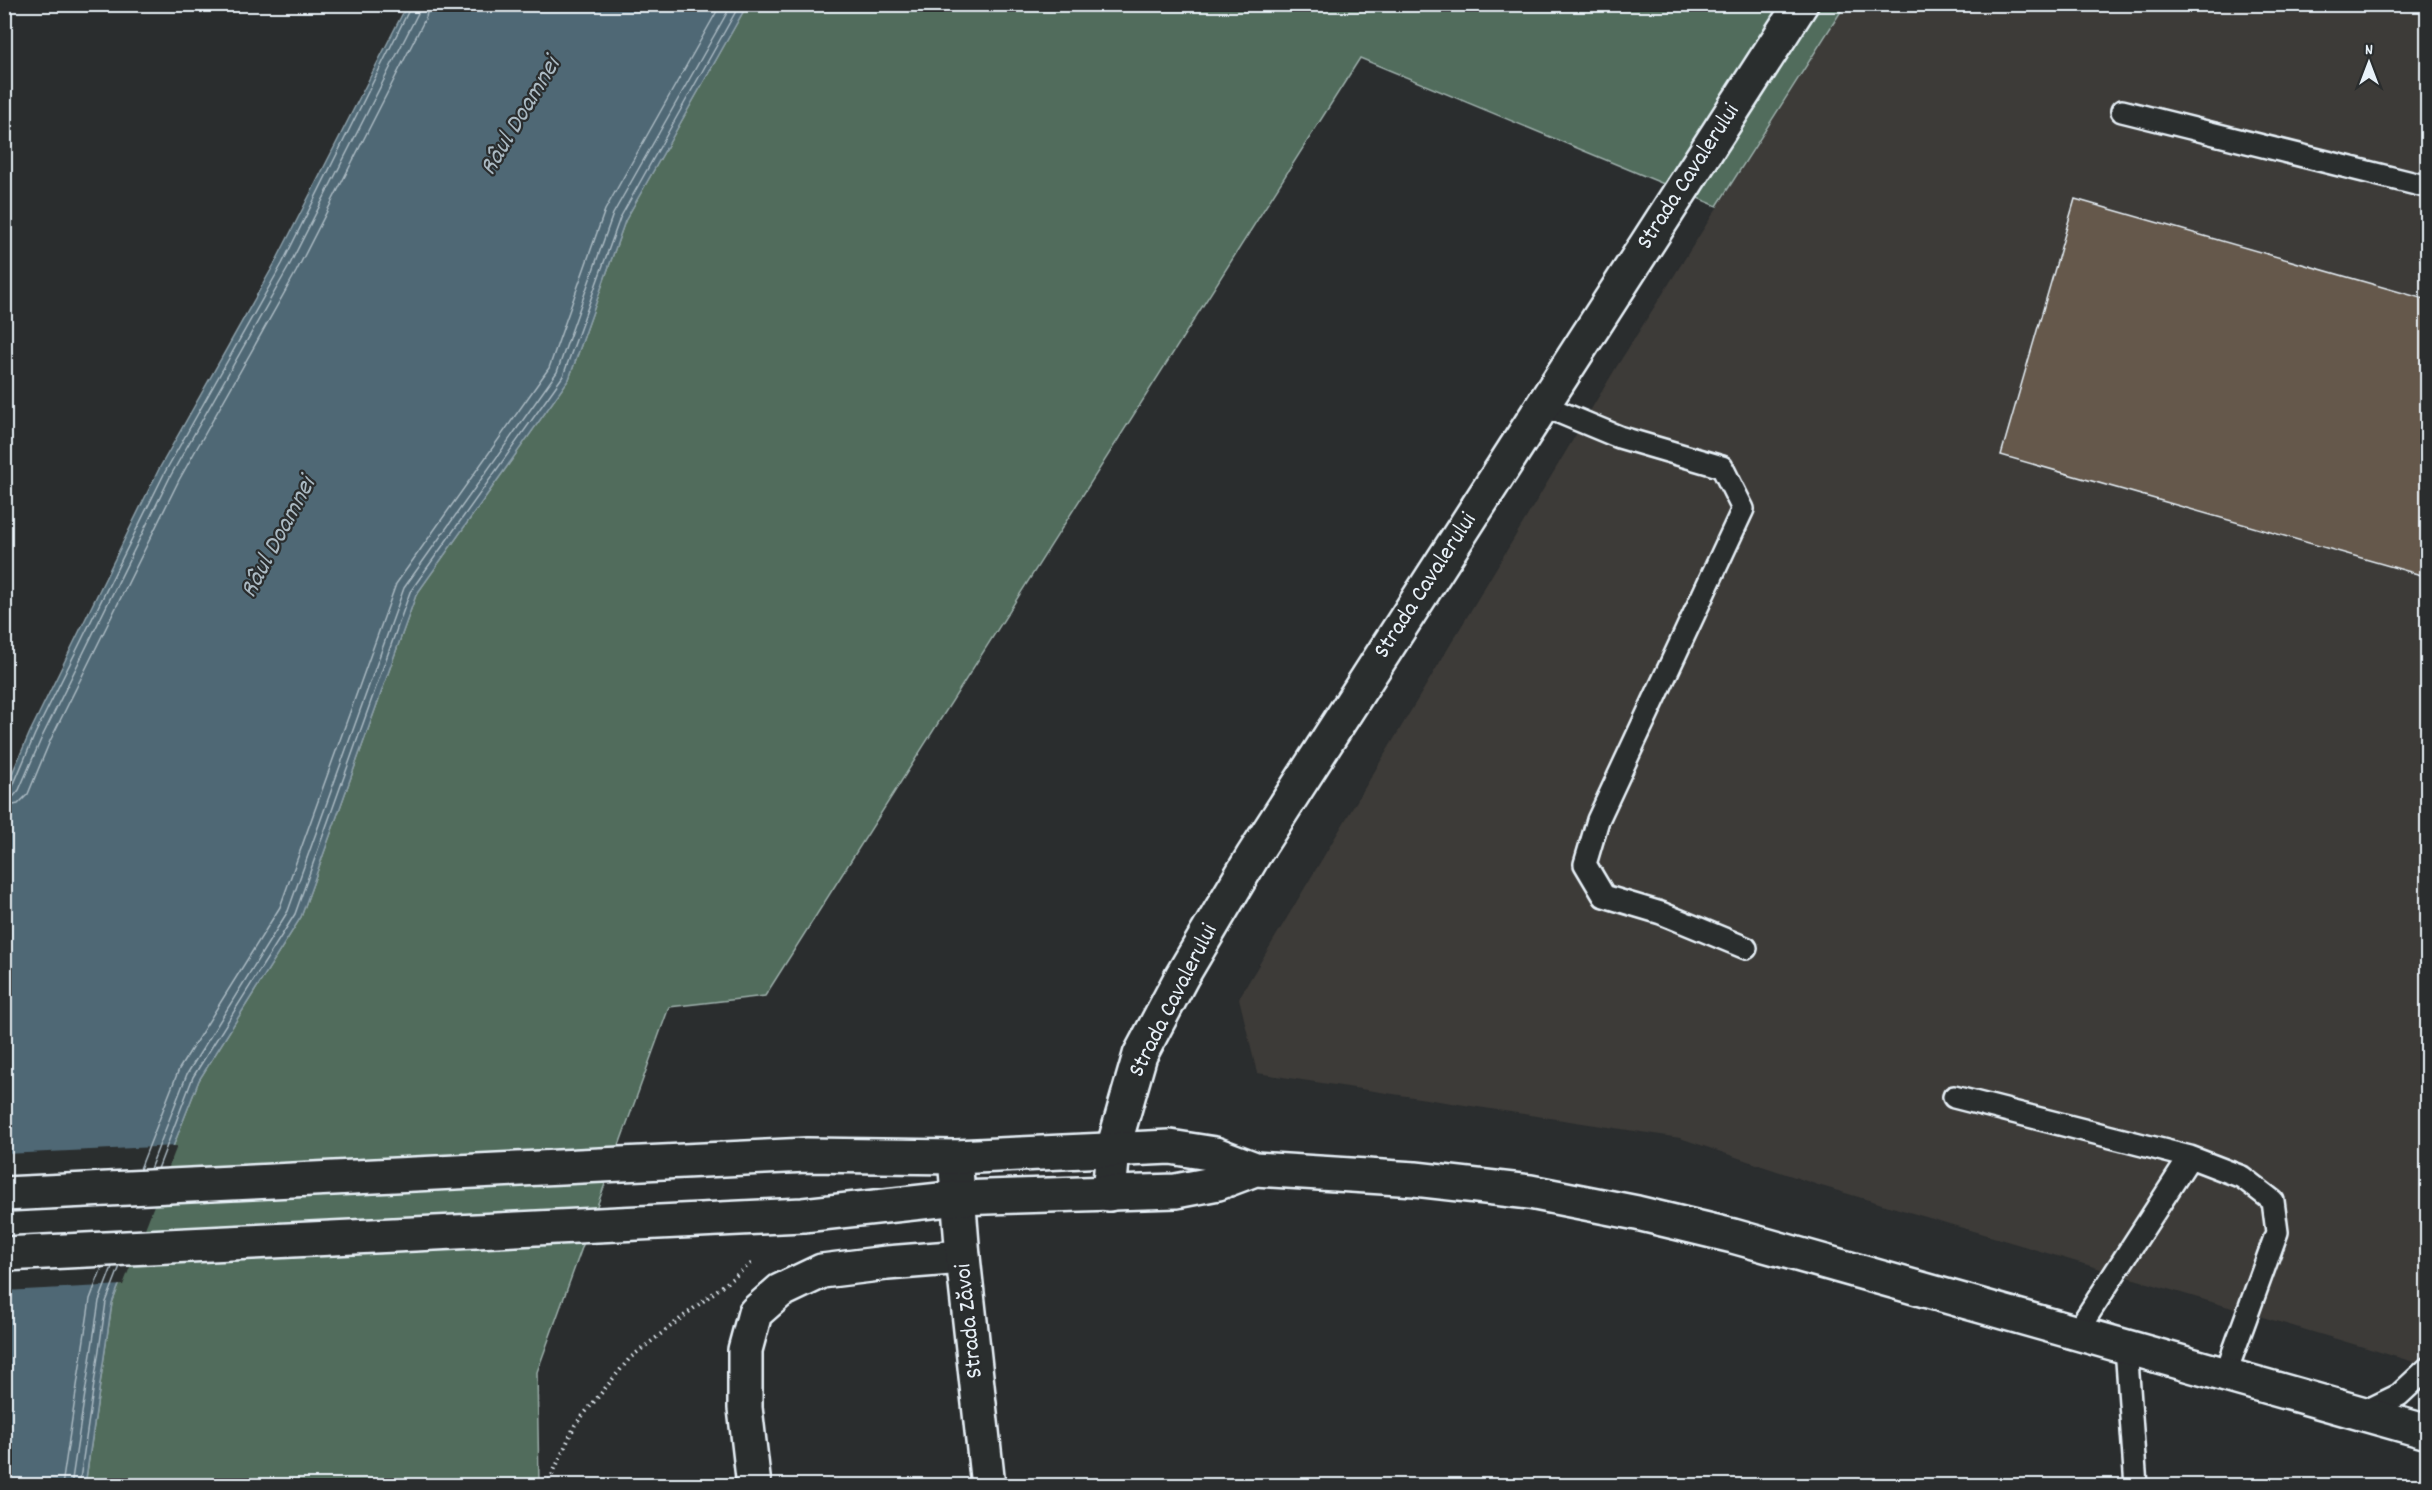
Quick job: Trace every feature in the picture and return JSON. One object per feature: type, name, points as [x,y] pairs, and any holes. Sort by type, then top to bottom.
[{"type":"main road","name":"Strada Cavalerului","points":[[1109,1194],[1113,1149],[1140,1055],[1182,976],[1260,846],[1800,4]]},
{"type":"main road","points":[[4,1194],[807,1155],[955,1157],[1170,1147],[1215,1154],[1255,1169],[1415,1179],[1530,1192],[1637,1213],[1733,1236],[2427,1432]]},
{"type":"main road","name":"Strada Zăvoi","points":[[955,1157],[963,1257],[988,1485]]},
{"type":"main road","points":[[4,1254],[802,1215],[958,1198],[1176,1191],[1218,1183],[1255,1169]]},
{"type":"main road","points":[[754,1485],[745,1408],[745,1350],[755,1312],[780,1291],[822,1271],[963,1257]]},
{"type":"lane","points":[[2122,111],[2427,187]]},
{"type":"lane","points":[[1542,405],[1620,437],[1722,467],[1743,509],[1598,820],[1585,864],[1604,896],[1661,914],[1746,948]]},
{"type":"lane","points":[[1954,1097],[2190,1157],[2242,1177],[2273,1201],[2277,1232],[2225,1375]]},
{"type":"lane","points":[[2076,1333],[2190,1157]]},
{"type":"lane","points":[[2126,1347],[2136,1485]]},
{"type":"lane","points":[[2362,1413],[2399,1395],[2427,1368]]},
{"type":"path","points":[[547,1485],[575,1425],[630,1359],[752,1263]]},
{"type":"shaded area","points":[[1845,5],[2427,5],[2427,1366],[1818,1185],[1680,1138],[1257,1073],[1239,998],[1617,366]]},
{"type":"green space","points":[[747,5],[1845,5],[1717,206],[1360,58],[765,996],[669,1007],[537,1372],[539,1485],[85,1486],[112,1303],[199,1080],[301,917],[416,595],[569,379],[625,221]]},
{"type":"water","name":"Râul Doamnei","points":[[407,5],[747,5],[625,221],[569,379],[416,595],[301,917],[199,1080],[112,1303],[85,1485],[5,1486],[5,790],[30,732],[159,469],[276,261]]},
{"type":"pier","points":[[177,1146],[123,1285],[4,1291],[5,1154]]},
{"type":"building","points":[[2075,199],[2428,300],[2428,577],[2001,455]]}]
